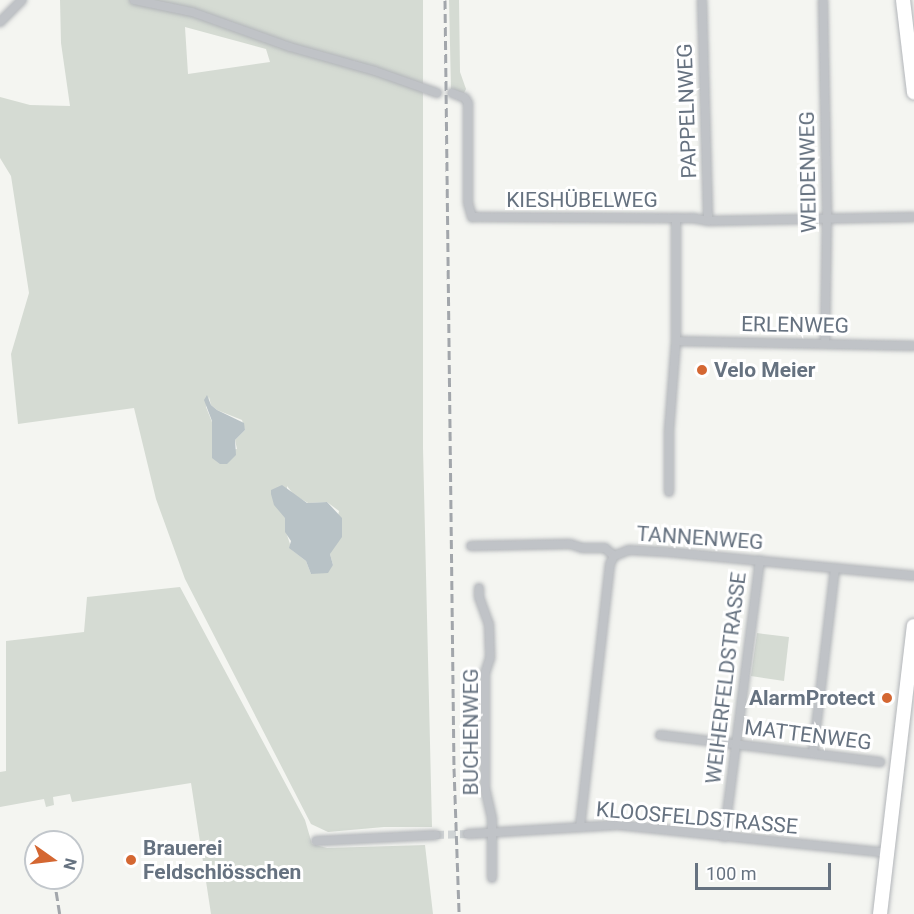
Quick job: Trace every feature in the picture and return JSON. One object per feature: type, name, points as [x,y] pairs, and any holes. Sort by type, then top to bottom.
[{"type":"main road","points":[[903,0],[914,92]]},
{"type":"main road","points":[[880,914],[914,626]]},
{"type":"street","points":[[0,22],[22,0]]},
{"type":"street","points":[[134,0],[192,12],[290,47],[375,71],[437,93]]},
{"type":"street","name":"PAPPELNWEG","points":[[702,0],[708,221]]},
{"type":"street","name":"WEIDENWEG","points":[[823,0],[827,218],[825,344]]},
{"type":"street","name":"KIESHÜBELWEG","points":[[453,93],[465,98],[468,103],[468,203],[472,217],[676,218],[708,221],[914,217]]},
{"type":"street","points":[[669,492],[669,430],[676,341],[676,218]]},
{"type":"street","name":"ERLENWEG","points":[[676,341],[914,346]]},
{"type":"street","points":[[471,546],[570,544],[582,548],[605,548],[614,556]]},
{"type":"street","name":"TANNENWEG","points":[[580,827],[610,564],[614,556],[629,550],[759,560],[914,576]]},
{"type":"street","name":"WEIHERFELDSTRASSE","points":[[724,837],[759,560]]},
{"type":"street","points":[[813,753],[835,568]]},
{"type":"street","name":"BUCHENWEG","points":[[479,588],[479,597],[489,624],[490,658],[485,673],[485,788],[492,819],[492,878]]},
{"type":"street","name":"MATTENWEG","points":[[660,735],[880,762]]},
{"type":"street","name":"KLOOSFELDSTRASSE","points":[[468,834],[618,825],[887,853]]},
{"type":"street","points":[[316,841],[436,835]]},
{"type":"shaded area","points":[[60,0],[423,0],[423,448],[432,827],[384,827],[328,832],[311,824],[185,579],[156,499],[134,408],[18,424],[11,354],[29,293],[11,176],[0,158],[0,97],[30,105],[70,106],[61,43]],"holes":[[[185,27],[266,49],[270,62],[188,74]],[[209,397],[211,405],[217,410],[242,420],[245,430],[235,440],[237,449],[212,452],[212,422],[206,407]],[[287,486],[294,495],[308,503],[327,502],[339,511],[330,554],[333,565],[311,574],[306,561],[292,550],[286,532]]]},
{"type":"shaded area","points":[[449,0],[459,0],[460,72],[466,89],[464,93],[451,90]]},
{"type":"shaded area","points":[[207,395],[211,405],[217,410],[244,423],[245,430],[235,440],[236,455],[227,464],[220,464],[212,458],[212,421],[204,400]]},
{"type":"shaded area","points":[[282,485],[307,503],[327,502],[342,518],[342,537],[330,554],[333,565],[328,573],[311,574],[306,561],[289,548],[291,541],[285,532],[285,518],[274,505],[271,494],[271,490]]},
{"type":"shaded area","points":[[180,587],[305,820],[312,844],[327,848],[425,845],[433,914],[211,914],[191,783],[72,802],[70,794],[53,797],[54,805],[46,807],[44,799],[0,807],[0,772],[6,771],[6,641],[84,632],[87,597]]},
{"type":"shaded area","points":[[757,633],[789,637],[784,681],[751,676]]},
{"type":"tunnel","points":[[436,835],[468,834]]},
{"type":"railway","points":[[445,0],[454,768],[459,914]]},
{"type":"railway","points":[[56,890],[60,914]]},
{"type":"place","name":"Velo Meier","points":[[702,370]]},
{"type":"place","name":"AlarmProtect","points":[[887,698]]},
{"type":"place","name":"Brauerei Feldschlösschen","points":[[131,860]]}]
